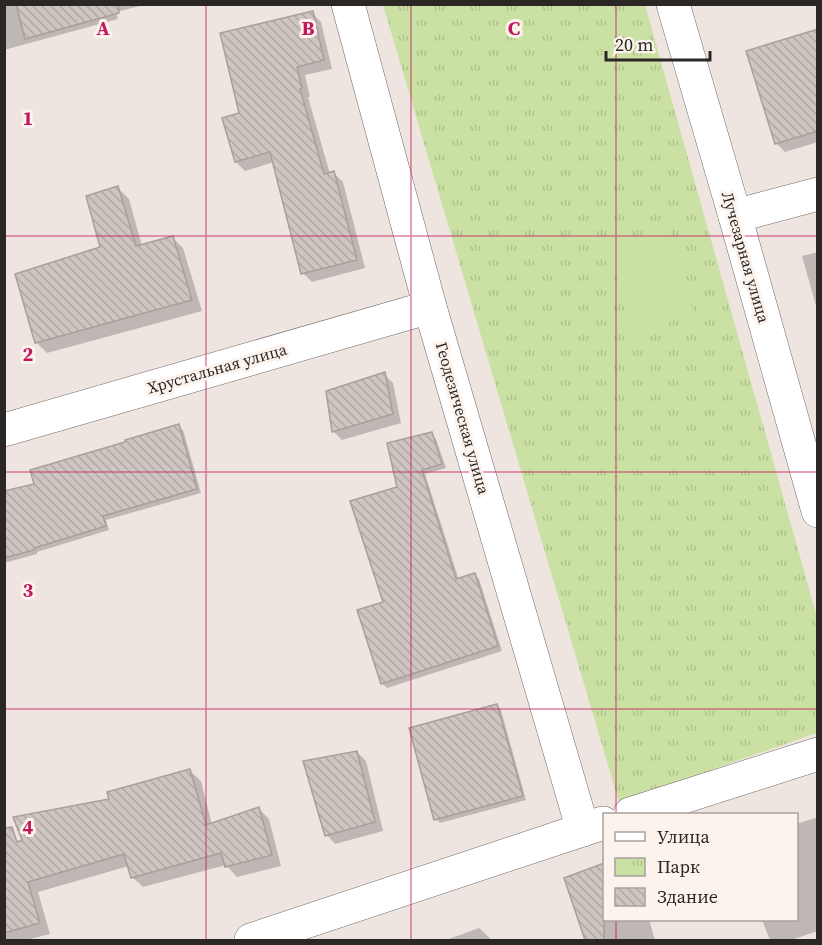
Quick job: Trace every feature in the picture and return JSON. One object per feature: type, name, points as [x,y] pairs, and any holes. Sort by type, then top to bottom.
[{"type":"street","name":"Геодезическая улица","points":[[348,4],[430,306],[594,826]]},
{"type":"street","name":"Лучезарная улица","points":[[673,4],[818,511]]},
{"type":"street","points":[[735,216],[818,194]]},
{"type":"street","name":"Хрустальная улица","points":[[4,430],[430,306]]},
{"type":"street","points":[[633,813],[818,754]]},
{"type":"street","points":[[251,940],[594,826]]},
{"type":"green space","points":[[383,5],[645,5],[817,617],[817,733],[619,802]]},
{"type":"green space","points":[[669,229],[694,314],[634,333],[609,248]]},
{"type":"building","points":[[16,4],[118,4],[119,13],[25,39]]},
{"type":"building","points":[[313,11],[324,60],[297,67],[302,88],[300,89],[324,174],[334,171],[357,260],[301,274],[270,152],[235,162],[222,118],[239,113],[220,33]]},
{"type":"building","points":[[818,29],[818,131],[775,144],[746,51]]},
{"type":"building","points":[[118,186],[136,246],[173,236],[192,300],[35,343],[15,274],[100,247],[86,196]]},
{"type":"building","points":[[385,372],[393,414],[332,432],[326,391]]},
{"type":"building","points":[[179,424],[197,489],[103,516],[106,526],[4,558],[4,491],[34,484],[30,470]]},
{"type":"building","points":[[432,432],[442,464],[422,470],[456,579],[475,573],[498,646],[381,684],[357,610],[383,602],[350,501],[397,487],[387,443]]},
{"type":"building","points":[[497,704],[523,796],[434,820],[409,728]]},
{"type":"building","points":[[357,751],[375,822],[325,836],[303,761]]},
{"type":"building","points":[[190,769],[206,825],[259,807],[272,855],[225,867],[221,853],[131,878],[124,854],[28,882],[40,923],[4,933],[4,828],[12,827],[17,842],[22,840],[13,817],[109,799],[107,792]]},
{"type":"building","points":[[603,863],[604,940],[585,940],[564,878]]}]
